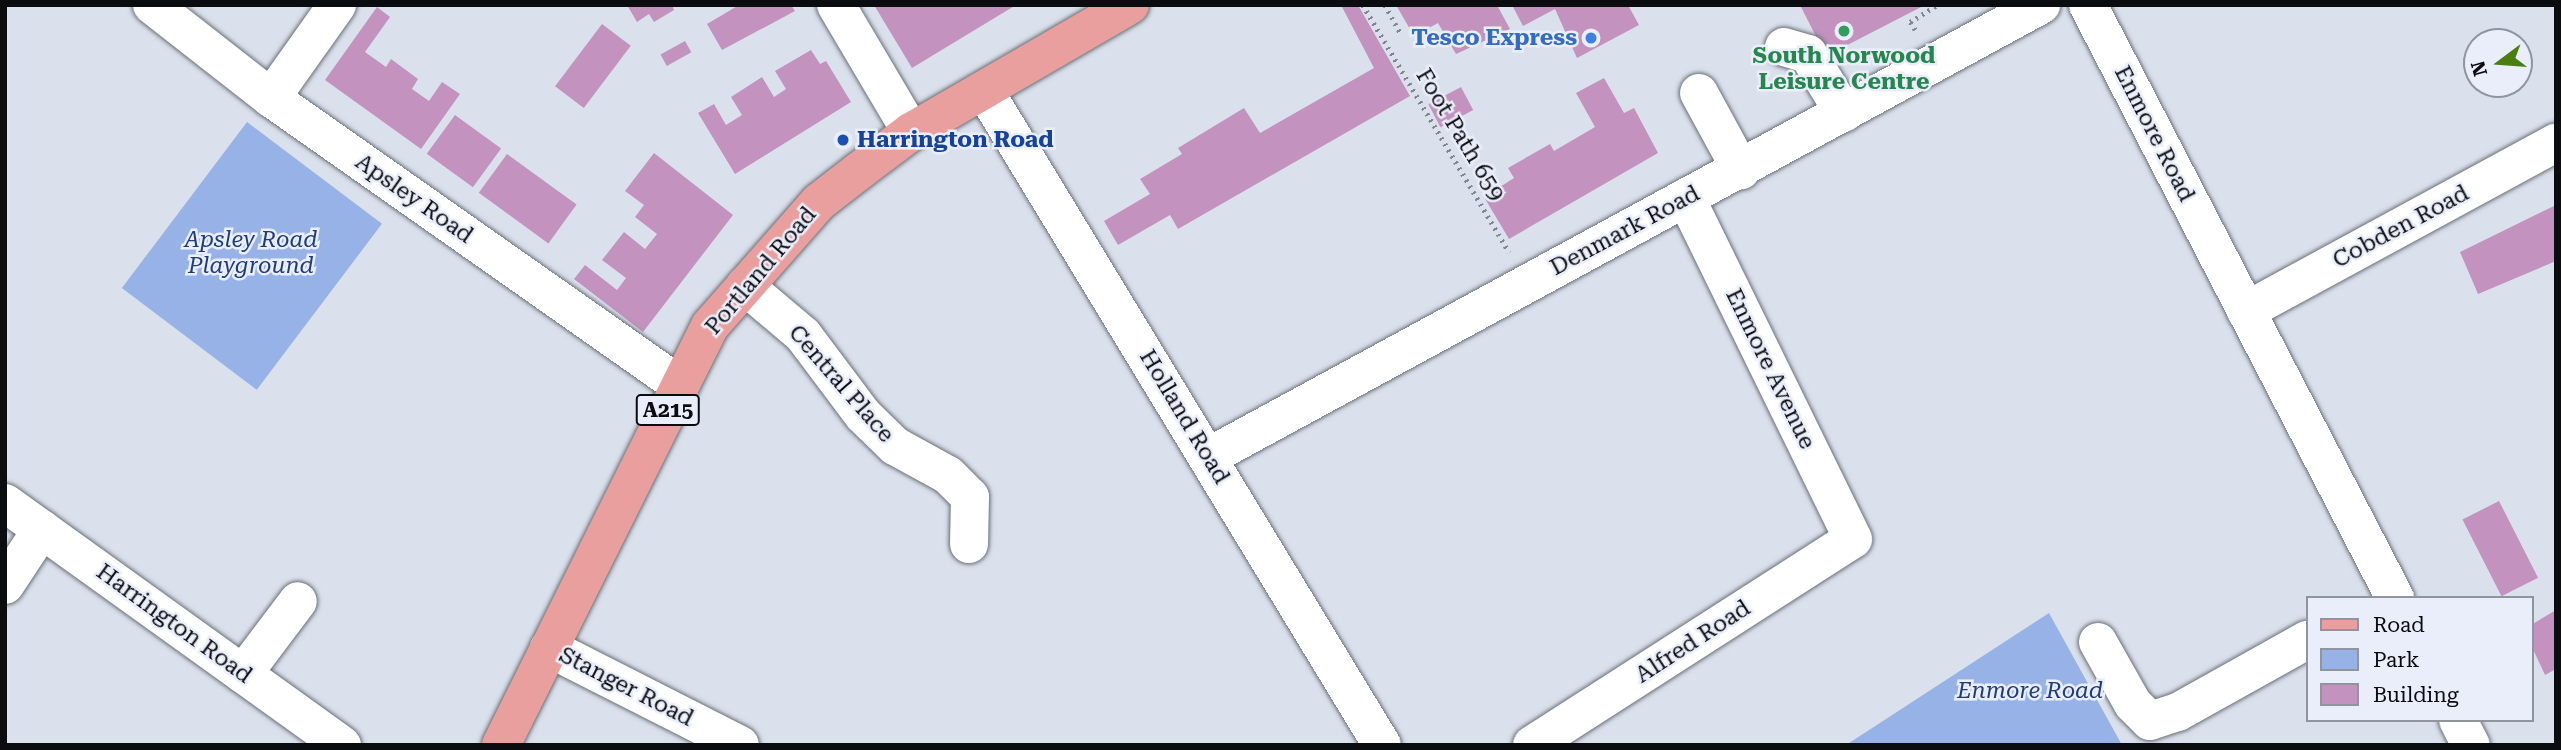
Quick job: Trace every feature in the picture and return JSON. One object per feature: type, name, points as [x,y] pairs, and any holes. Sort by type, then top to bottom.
[{"type":"main road","name":"Portland Road","points":[[501,745],[710,326],[820,202],[911,132],[1130,5]]},
{"type":"street","name":"Apsley Road","points":[[152,5],[271,98],[680,385]]},
{"type":"street","points":[[271,98],[337,5]]},
{"type":"street","points":[[836,5],[911,132]]},
{"type":"street","name":"Denmark Road","points":[[1209,457],[2041,5]]},
{"type":"street","name":"Enmore Road","points":[[2088,5],[2390,596]]},
{"type":"street","points":[[1784,47],[1808,54],[1844,113]]},
{"type":"street","name":"Holland Road","points":[[984,90],[1382,745]]},
{"type":"street","points":[[1699,93],[1741,170]]},
{"type":"street","name":"Cobden Road","points":[[2246,311],[2556,143]]},
{"type":"street","name":"Enmore Avenue","points":[[1686,198],[1853,539]]},
{"type":"street","name":"Central Place","points":[[745,286],[803,335],[863,415],[895,446],[948,475],[970,496],[969,544]]},
{"type":"street","name":"Harrington Road","points":[[5,503],[342,745]]},
{"type":"street","points":[[5,585],[42,529]]},
{"type":"street","name":"Alfred Road","points":[[1532,745],[1853,539]]},
{"type":"street","points":[[243,674],[298,601]]},
{"type":"street","points":[[2098,642],[2133,704],[2150,721],[2178,712],[2306,641]]},
{"type":"street","name":"Stanger Road","points":[[550,648],[740,745]]},
{"type":"street","points":[[2459,722],[2471,745]]},
{"type":"path","name":"Foot Path 659","points":[[1363,5],[1528,283]]},
{"type":"path","points":[[1385,5],[1400,32]]},
{"type":"green space","name":"Apsley Road Playground","points":[[247,122],[382,224],[257,390],[122,288]]},
{"type":"green space","name":"Enmore Road","points":[[2049,613],[2122,745],[1846,745]]},
{"type":"building","points":[[627,5],[672,5],[674,10],[654,22],[649,14],[637,22]]},
{"type":"building","points":[[739,5],[791,5],[795,11],[722,50],[707,24]]},
{"type":"building","points":[[874,5],[1016,5],[912,68]]},
{"type":"building","points":[[1341,5],[1358,5],[1410,96],[1178,229],[1170,215],[1118,245],[1104,221],[1150,194],[1140,179],[1182,154],[1178,148],[1244,108],[1260,133],[1374,68]]},
{"type":"building","points":[[1396,5],[1497,5],[1510,29],[1456,54],[1438,23],[1414,36]]},
{"type":"building","name":"Tesco Express","points":[[1512,5],[1628,5],[1639,25],[1577,58],[1555,9],[1523,26]]},
{"type":"building","name":"South Norwood Leisure Centre","points":[[1800,5],[1925,5],[1826,56]]},
{"type":"building","points":[[377,7],[390,17],[365,52],[386,67],[391,59],[418,79],[412,89],[429,101],[442,82],[460,94],[421,149],[325,80]]},
{"type":"building","points":[[602,24],[631,46],[584,108],[555,86]]},
{"type":"building","points":[[685,41],[691,52],[667,66],[661,55]]},
{"type":"building","points":[[811,50],[820,64],[826,61],[851,102],[735,174],[698,113],[714,104],[726,125],[742,115],[731,97],[762,77],[774,97],[786,89],[775,71]]},
{"type":"building","points":[[1604,78],[1624,113],[1634,108],[1658,153],[1509,239],[1484,197],[1514,178],[1508,168],[1550,144],[1554,151],[1595,127],[1576,93]]},
{"type":"building","points":[[1461,87],[1473,110],[1441,127],[1428,104]]},
{"type":"building","points":[[455,115],[501,149],[473,187],[427,154]]},
{"type":"building","points":[[654,153],[733,215],[643,332],[574,279],[585,265],[617,290],[626,278],[602,260],[624,232],[645,249],[657,234],[635,217],[644,205],[625,191]]},
{"type":"building","points":[[507,154],[577,205],[548,243],[479,193]]},
{"type":"building","points":[[2556,205],[2556,261],[2478,294],[2460,252]]},
{"type":"building","points":[[2499,501],[2538,578],[2501,596],[2462,520]]},
{"type":"building","points":[[2556,610],[2556,669],[2545,675],[2533,649],[2533,624]]},
{"type":"place","name":"South Norwood Leisure Centre","points":[[1844,31]]},
{"type":"place","name":"Tesco Express","points":[[1591,38]]},
{"type":"place","name":"Harrington Road","points":[[843,140]]}]
